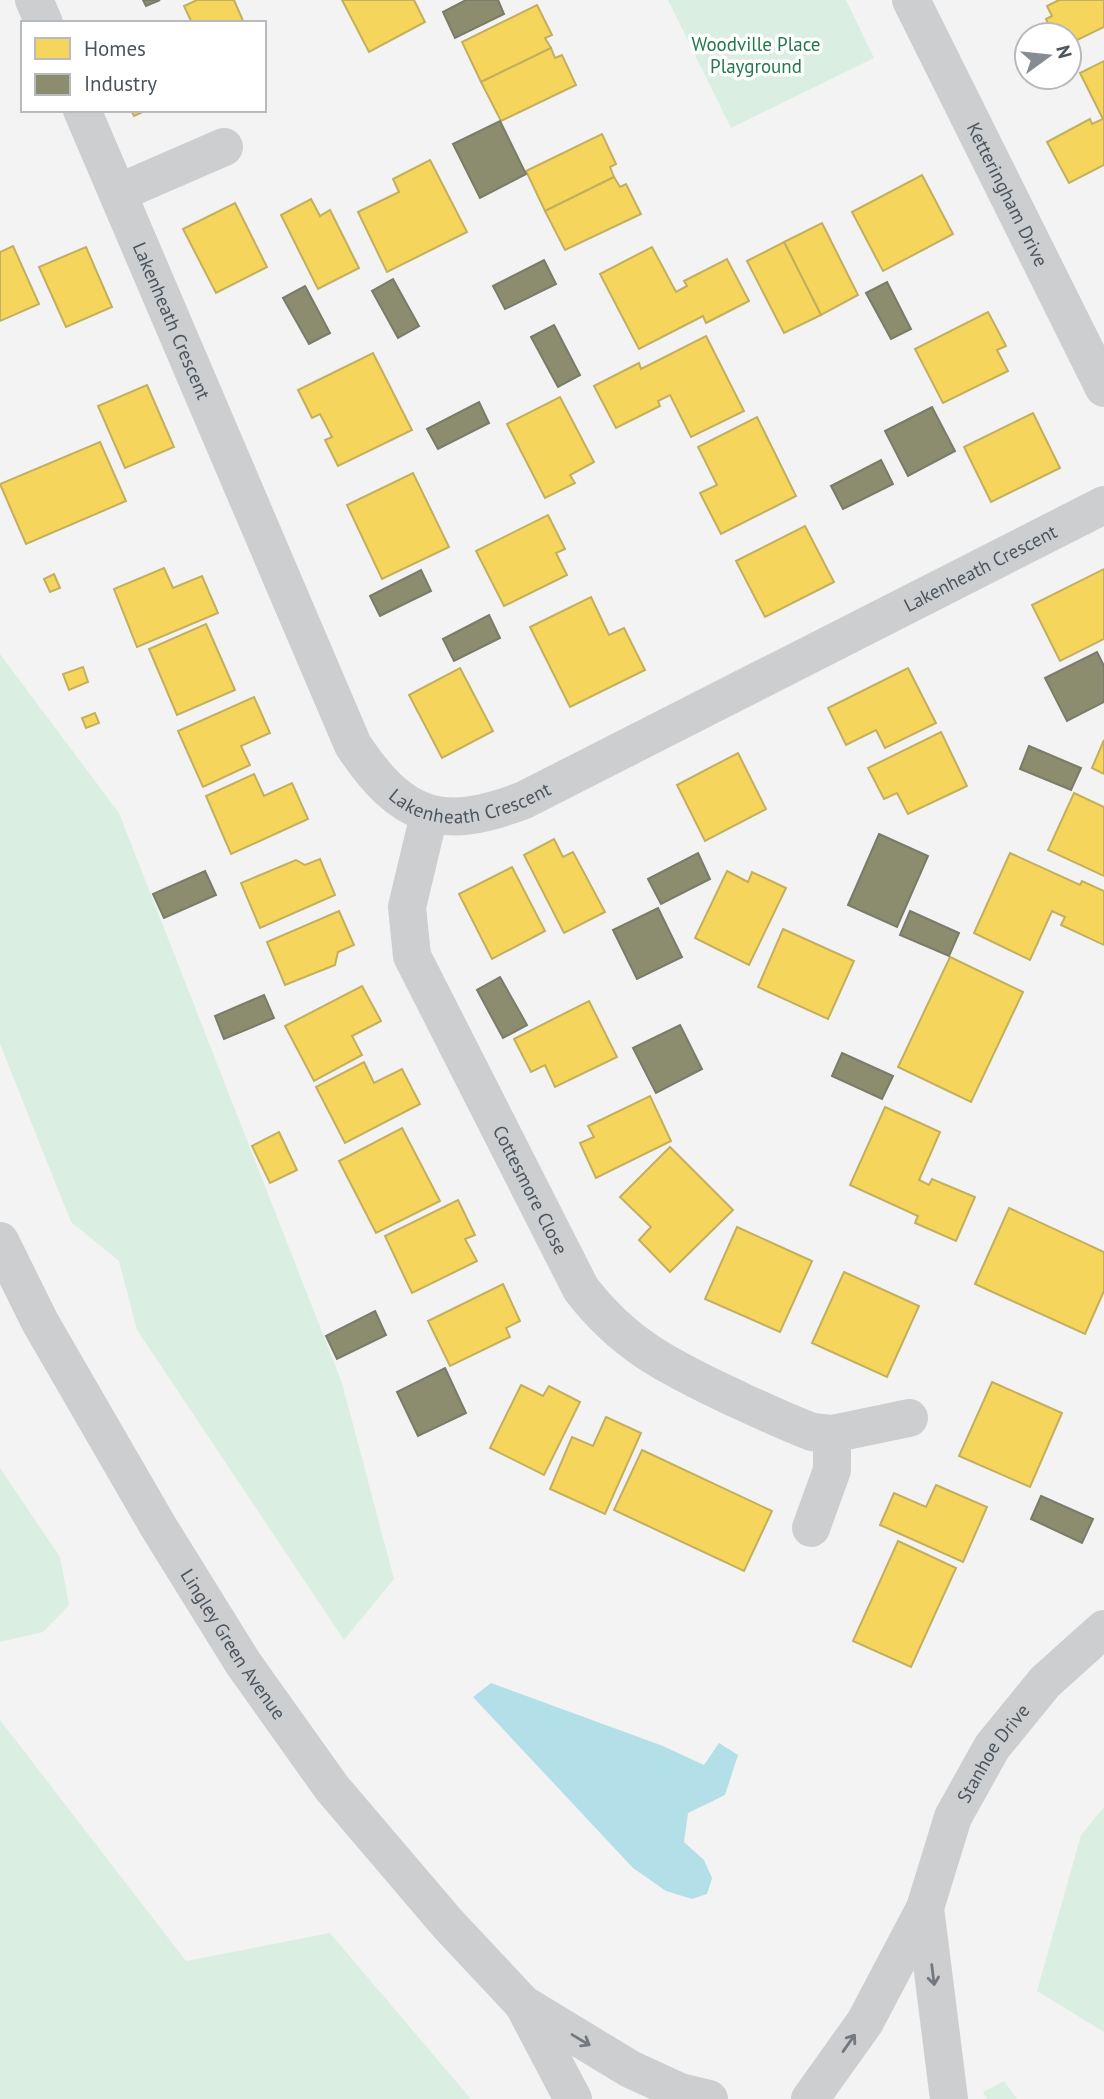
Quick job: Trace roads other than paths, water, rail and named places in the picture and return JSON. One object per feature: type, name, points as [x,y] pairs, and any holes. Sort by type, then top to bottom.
[{"type":"street","points":[[34,0],[43,21]]},
{"type":"street","name":"Ketteringham Drive","points":[[911,0],[1104,388]]},
{"type":"street","name":"Lakenheath Crescent","points":[[83,112],[353,745],[385,785],[409,805],[429,815],[464,818],[493,812],[524,800],[1104,505]]},
{"type":"street","points":[[118,193],[224,148]]},
{"type":"street","name":"Cottesmore Close","points":[[429,815],[407,906],[412,956],[581,1289],[619,1333],[667,1366],[790,1424],[812,1432],[832,1434],[909,1418]]},
{"type":"street","name":"Lingley Green Avenue","points":[[0,1241],[47,1334],[158,1526],[243,1663],[332,1788],[448,1924],[523,2004],[573,2099]]},
{"type":"street","points":[[811,1528],[832,1471],[832,1434]]},
{"type":"street","name":"Stanhoe Drive","points":[[810,2099],[864,2022],[925,1908],[953,1817],[992,1747],[1045,1682],[1104,1629]]},
{"type":"street","name":"Stanhoe Drive","points":[[925,1908],[949,2099]]},
{"type":"street","name":"Lingley Green Avenue","points":[[523,2004],[631,2069],[680,2092],[709,2099]]},
{"type":"water","points":[[491,1683],[663,1746],[704,1765],[719,1743],[738,1755],[725,1795],[688,1813],[684,1842],[704,1860],[712,1878],[707,1894],[692,1899],[666,1891],[633,1868],[473,1697]]},
{"type":"park label","name":"Woodville Place Playground","points":[[756,55]]}]
